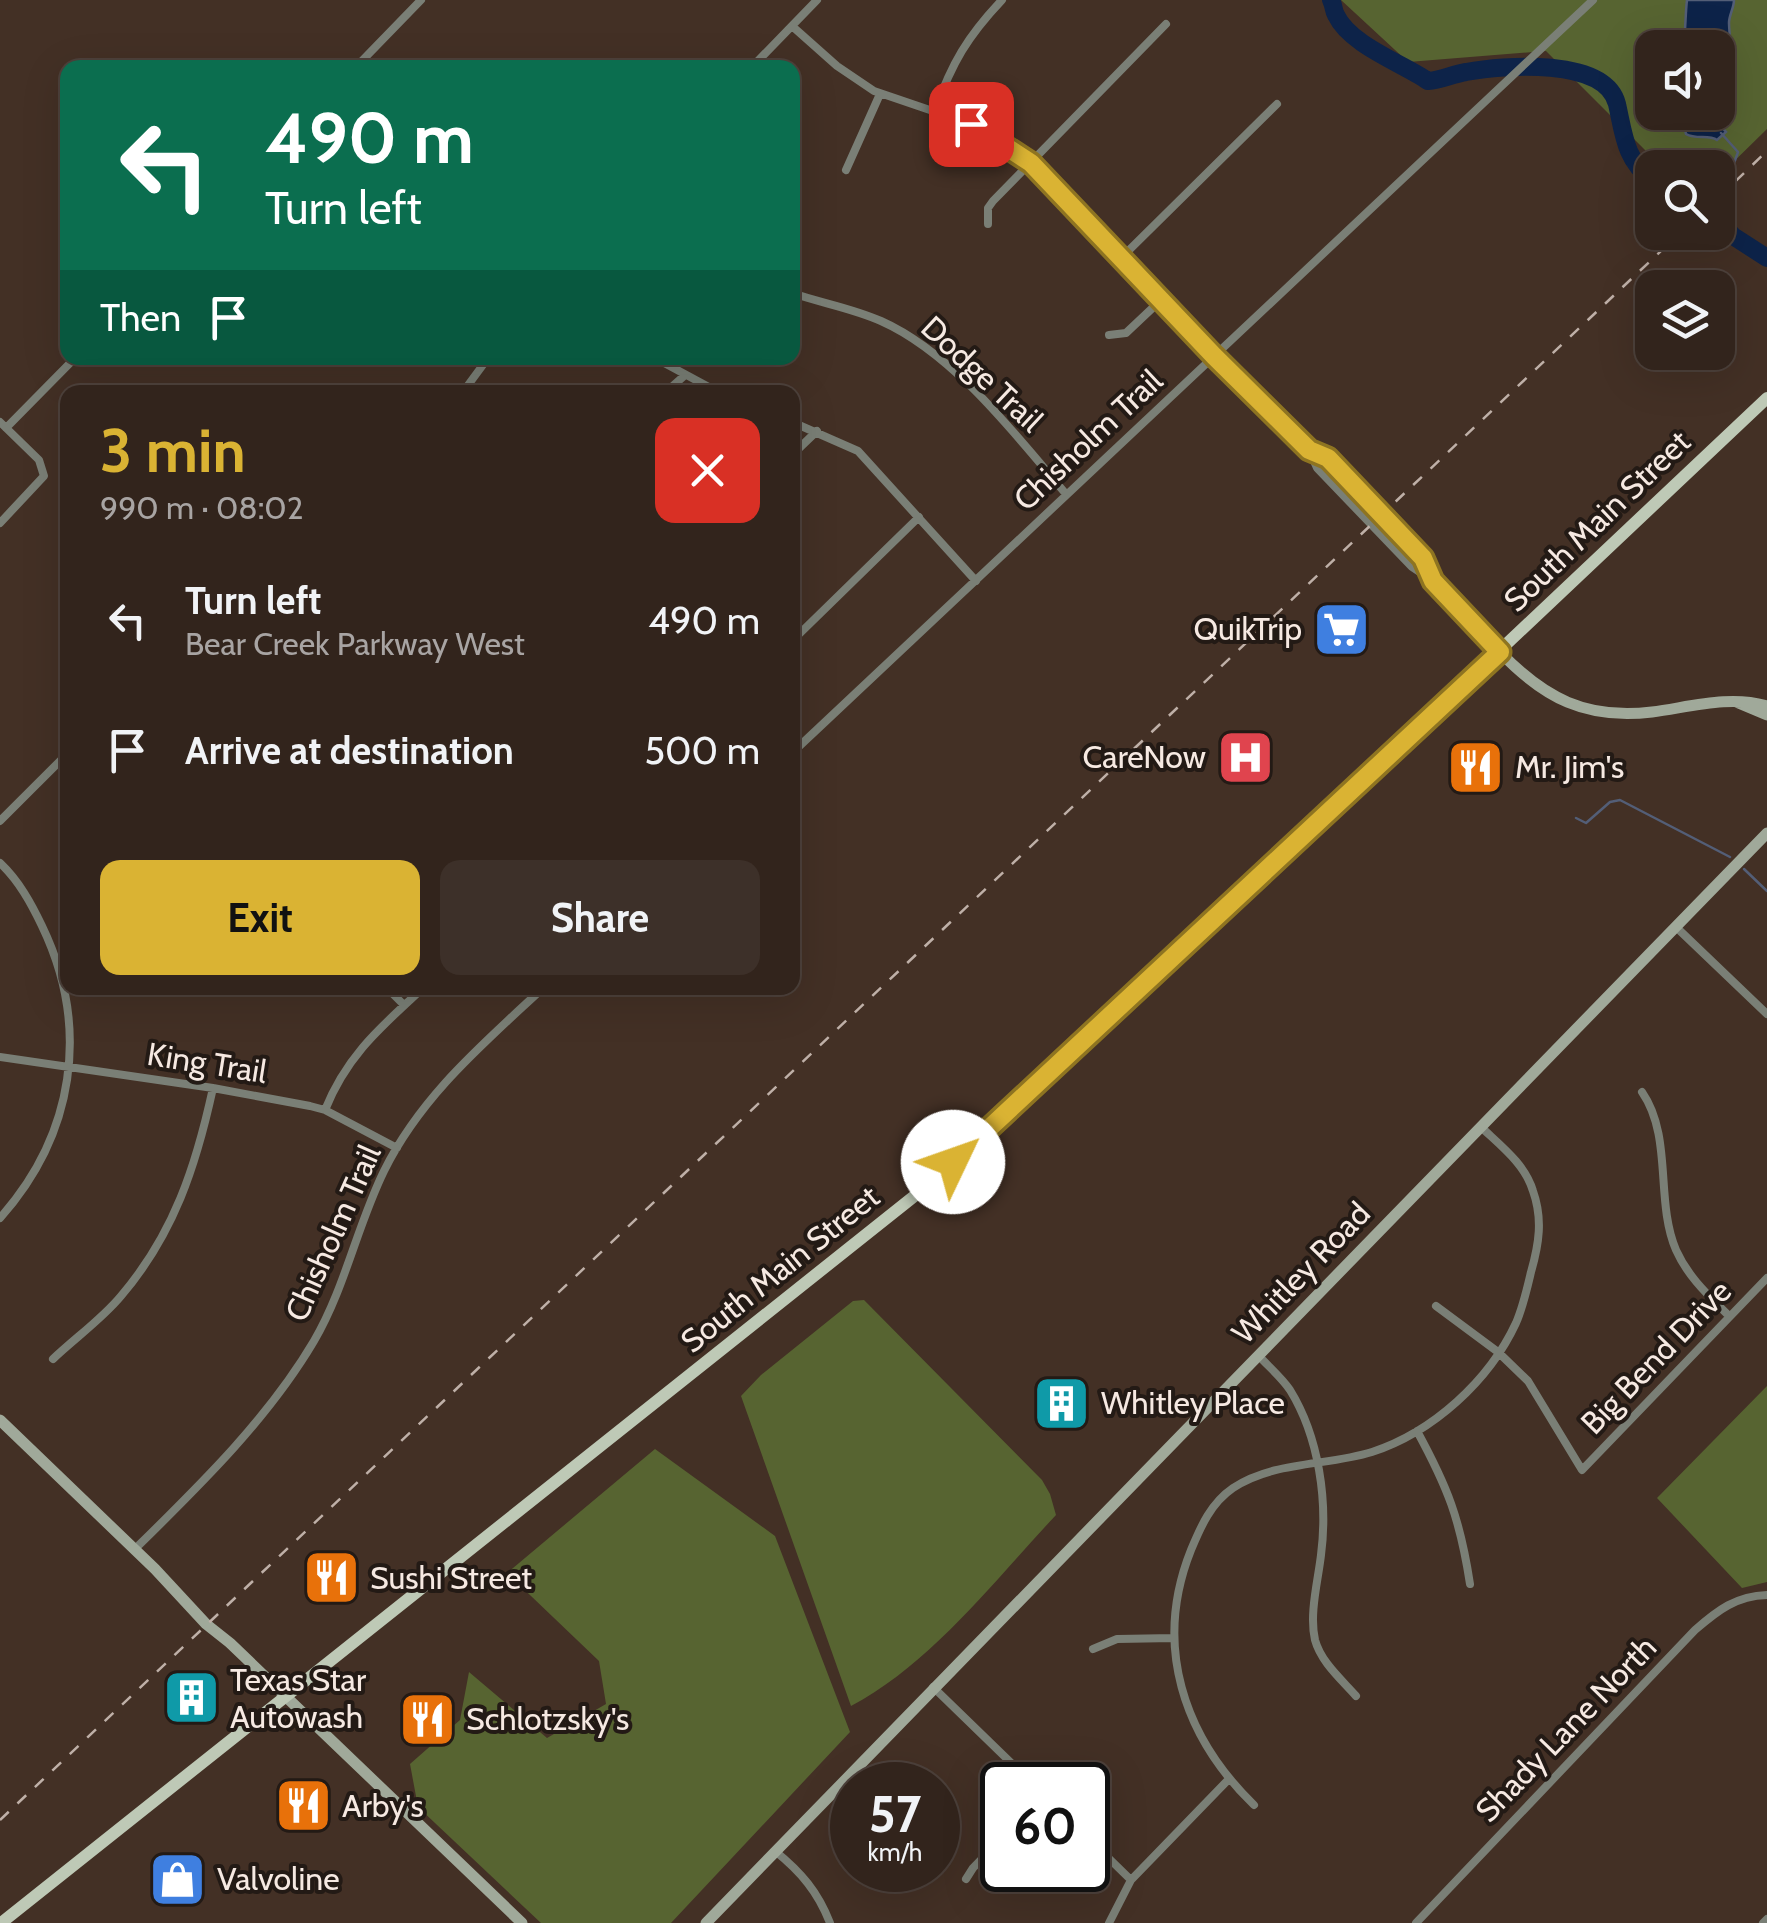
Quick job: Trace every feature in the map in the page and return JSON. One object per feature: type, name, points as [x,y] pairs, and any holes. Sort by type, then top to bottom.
[{"type":"main road","name":"South Main Street","points":[[0,1923],[927,1186],[1767,398]]},
{"type":"street","points":[[363,60],[421,0]]},
{"type":"street","points":[[759,60],[817,0]]},
{"type":"street","points":[[935,110],[952,63],[970,33],[1002,0]]},
{"type":"street","name":"Chisholm Trail","points":[[800,745],[1592,0]]},
{"type":"street","points":[[988,224],[988,208],[1166,24]]},
{"type":"street","points":[[792,26],[837,66],[880,94],[971,124],[1031,163],[1309,450],[1317,468],[1412,567],[1433,581],[1530,683],[1592,710],[1650,712],[1695,703],[1750,700],[1767,706]]},
{"type":"street","points":[[846,170],[880,94]]},
{"type":"street","points":[[1121,258],[1277,104]]},
{"type":"street","name":"Dodge Trail","points":[[800,295],[880,320],[930,351],[1023,444],[1066,494]]},
{"type":"street","points":[[1109,335],[1126,333],[1161,300]]},
{"type":"street","points":[[0,523],[44,476],[39,460],[3,425],[67,365]]},
{"type":"street","points":[[666,365],[703,385]]},
{"type":"street","points":[[674,385],[684,376]]},
{"type":"street","points":[[800,425],[858,452],[976,580]]},
{"type":"street","points":[[800,447],[817,431]]},
{"type":"street","points":[[1309,450],[1328,458],[1382,514],[1423,558],[1433,581]]},
{"type":"street","points":[[800,633],[919,517]]},
{"type":"street","points":[[1736,702],[1767,715]]},
{"type":"street","points":[[0,822],[60,760]]},
{"type":"street","name":"Whitley Road","points":[[706,1923],[1767,833]]},
{"type":"street","points":[[0,863],[26,896],[50,943],[60,976]]},
{"type":"street","points":[[1676,928],[1767,1014]]},
{"type":"street","points":[[0,1218],[31,1179],[59,1115],[70,1069],[72,1032],[65,995]]},
{"type":"street","points":[[394,995],[404,1006]]},
{"type":"street","points":[[326,1110],[336,1084],[359,1048],[416,995]]},
{"type":"street","name":"Chisholm Trail","points":[[134,1549],[258,1418],[295,1370],[330,1312],[383,1172],[398,1148],[442,1084],[536,995]]},
{"type":"street","name":"King Trail","points":[[0,1058],[213,1088],[326,1110],[398,1148]]},
{"type":"street","points":[[53,1358],[120,1298],[150,1258],[198,1157],[213,1088]]},
{"type":"street","points":[[1642,1092],[1655,1115],[1675,1248],[1694,1280],[1729,1316]]},
{"type":"street","points":[[1254,1805],[1228,1780],[1196,1730],[1182,1686],[1174,1638],[1180,1584],[1208,1515],[1228,1492],[1253,1477],[1373,1452],[1417,1430],[1444,1414],[1498,1352],[1516,1324],[1524,1300],[1540,1225],[1533,1188],[1526,1174],[1481,1126]]},
{"type":"street","name":"Big Bend Drive","points":[[1498,1352],[1528,1381],[1582,1470],[1767,1278]]},
{"type":"street","points":[[1436,1306],[1498,1352]]},
{"type":"street","points":[[1259,1356],[1288,1388],[1302,1414],[1322,1491],[1324,1532],[1314,1638],[1330,1667],[1356,1696]]},
{"type":"street","points":[[0,1420],[522,1923]]},
{"type":"street","points":[[1417,1430],[1443,1478],[1458,1518],[1470,1584]]},
{"type":"street","name":"Shady Lane North","points":[[1416,1923],[1695,1630],[1729,1602],[1767,1595]]},
{"type":"street","points":[[1093,1649],[1117,1639],[1174,1638]]},
{"type":"street","points":[[933,1687],[1010,1762]]},
{"type":"street","points":[[1109,1923],[1131,1880],[1228,1780]]},
{"type":"street","points":[[775,1850],[813,1887],[830,1923]]},
{"type":"street","points":[[1110,1859],[1131,1880]]},
{"type":"street","points":[[966,1880],[980,1864]]},
{"type":"green space","points":[[1341,0],[1767,0],[1767,129],[1735,160],[1735,150],[1645,150],[1546,51],[1408,62]]},
{"type":"green space","points":[[864,1300],[1042,1480],[1056,1515],[935,1645],[851,1706],[741,1396],[761,1375],[853,1301]]},
{"type":"green space","points":[[1767,1386],[1767,1582],[1742,1588],[1657,1498]]},
{"type":"green space","points":[[655,1449],[775,1536],[850,1732],[671,1923],[541,1923],[418,1807],[410,1764],[460,1720],[469,1672],[547,1738],[606,1704],[599,1661],[507,1573]]},
{"type":"water","points":[[1687,0],[1734,0],[1730,30],[1684,30]]},
{"type":"water","points":[[1685,130],[1726,132],[1717,140],[1686,134]]},
{"type":"waterway","points":[[1331,0],[1336,15],[1353,35],[1428,81],[1483,69],[1527,67],[1574,71],[1594,78],[1609,89],[1617,104],[1635,162]]},
{"type":"waterway","points":[[1721,133],[1738,152],[1735,160]]},
{"type":"waterway","points":[[1735,237],[1767,258]]},
{"type":"waterway","points":[[1576,818],[1586,823],[1610,802],[1620,800],[1730,857]]},
{"type":"waterway","points":[[1744,869],[1767,891]]},
{"type":"railway","points":[[1735,182],[1767,151]]},
{"type":"railway","points":[[0,1820],[1662,250]]},
{"type":"place","name":"QuikTrip","points":[[1341,629]]},
{"type":"place","name":"CareNow","points":[[1245,757]]},
{"type":"place","name":"Mr. Jim's","points":[[1476,767]]},
{"type":"place","name":"Whitley Place","points":[[1062,1403]]},
{"type":"place","name":"Sushi Street","points":[[331,1578]]},
{"type":"place","name":"Texas Star Autowash","points":[[191,1698]]},
{"type":"place","name":"Schlotzsky's","points":[[427,1719]]},
{"type":"place","name":"Arby's","points":[[303,1806]]},
{"type":"place","name":"Valvoline","points":[[178,1879]]},
{"type":"route","points":[[953,1162],[1084,1044],[1500,652],[1433,581],[1423,558],[1328,458],[1309,450],[1214,356],[1022,154],[971,124]]}]
